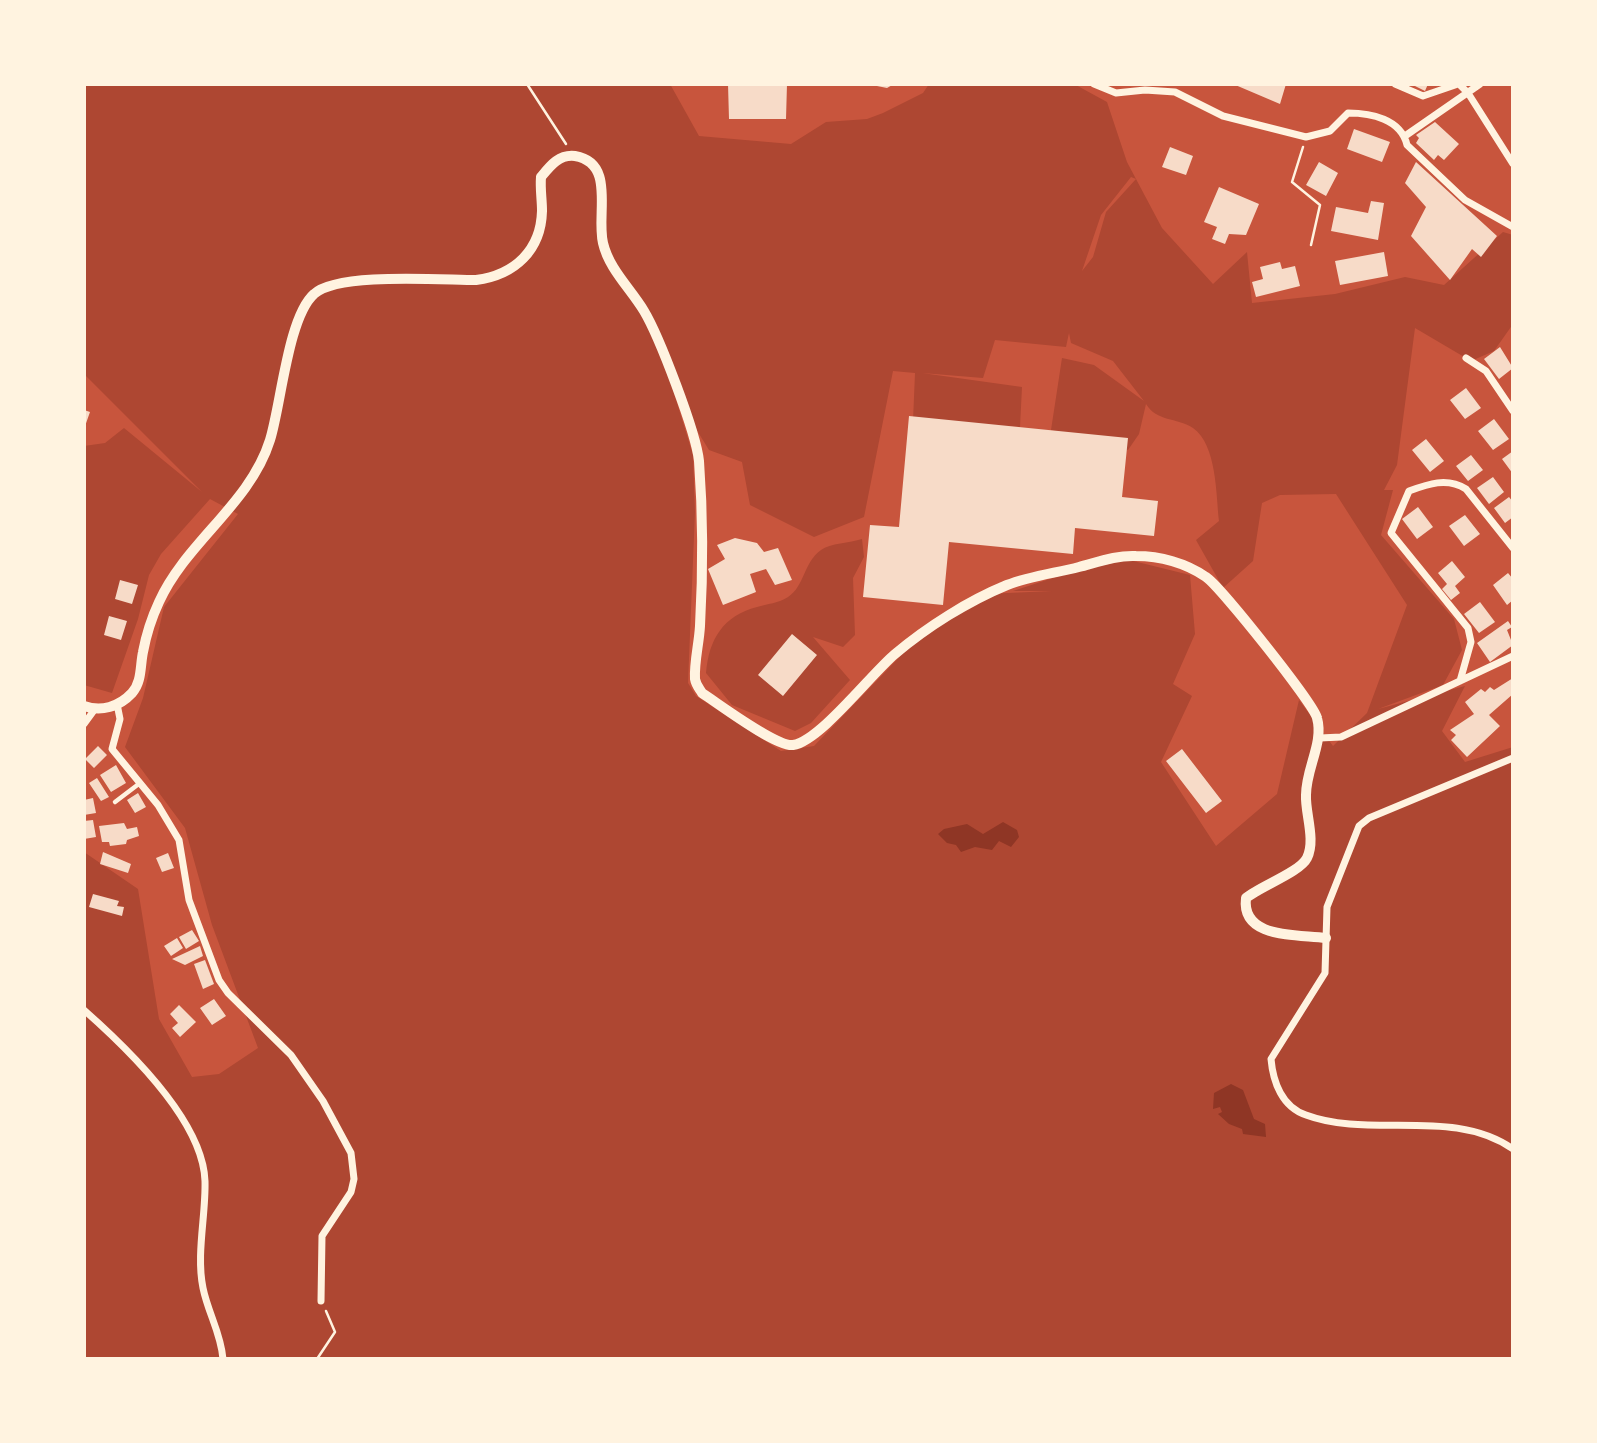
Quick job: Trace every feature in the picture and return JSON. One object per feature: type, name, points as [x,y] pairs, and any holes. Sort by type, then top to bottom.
[{"type":"street","points":[[1094,84],[1102,90],[1116,93],[1175,92],[1223,116],[1306,137],[1330,131],[1348,113],[1369,113],[1389,121],[1405,136],[1407,145],[1465,200],[1513,227]]},
{"type":"street","points":[[1395,84],[1423,96],[1459,84],[1468,93],[1513,164]]},
{"type":"street","points":[[1405,136],[1480,84]]},
{"type":"street","points":[[84,724],[90,708],[117,704],[133,692],[140,677],[143,651],[155,615],[174,573],[241,494],[270,442],[297,324],[314,294],[340,283],[359,280],[476,280],[491,278],[511,269],[526,258],[539,237],[541,177],[560,158],[573,156],[588,160],[597,167],[602,178],[603,243],[612,266],[644,311],[655,334],[698,457],[702,515],[700,628],[695,684],[702,694],[775,740],[791,746],[811,739],[894,655],[936,624],[986,594],[1009,584],[1134,555],[1186,565],[1209,578],[1239,612],[1317,715],[1320,738],[1311,758],[1306,795],[1310,848],[1307,857],[1301,866],[1266,883],[1246,898],[1245,912],[1251,924],[1264,930],[1326,937]]},
{"type":"street","points":[[1466,358],[1486,371],[1513,411]]},
{"type":"street","points":[[1460,681],[1471,642],[1468,628],[1391,533],[1409,491],[1448,481],[1466,489],[1513,548]]},
{"type":"street","points":[[1320,738],[1341,737],[1513,656]]},
{"type":"street","points":[[117,704],[120,719],[113,750],[172,825],[179,840],[189,900],[219,979],[228,993],[291,1055],[323,1101],[351,1153],[354,1178],[351,1192],[321,1236],[321,1301]]},
{"type":"street","points":[[1513,758],[1369,818],[1359,826],[1331,893],[1325,973],[1271,1059],[1273,1075],[1289,1105],[1304,1115],[1329,1121],[1482,1132],[1513,1149]]},
{"type":"street","points":[[84,1010],[107,1031],[165,1095],[200,1154],[205,1179],[203,1288],[222,1338],[223,1359]]},
{"type":"lane","points":[[115,802],[140,783]]},
{"type":"path","points":[[527,84],[573,156]]},
{"type":"path","points":[[1306,137],[1292,182],[1320,205],[1311,245]]},
{"type":"path","points":[[317,1359],[334,1332],[321,1301]]},
{"type":"shaded area","points":[[84,84],[670,84],[699,136],[791,144],[826,122],[867,119],[883,113],[923,93],[929,84],[1074,84],[1107,102],[1127,162],[1162,228],[1213,284],[1247,252],[1252,303],[1335,294],[1405,277],[1444,285],[1503,232],[1513,235],[1513,324],[1494,351],[1471,361],[1415,328],[1397,465],[1384,490],[1393,490],[1381,535],[1454,619],[1462,650],[1443,685],[1378,709],[1465,686],[1442,731],[1465,762],[1513,747],[1513,1359],[84,1359],[84,852],[138,889],[159,1019],[192,1077],[219,1074],[258,1048],[212,925],[185,828],[125,747],[143,698],[164,607],[238,514],[210,499],[161,554],[149,575],[138,619],[112,693],[84,685],[84,446],[105,443],[124,428],[202,492],[84,374]],"holes":[[[1131,177],[1136,179],[1106,212],[1093,257],[1082,271],[1101,215]],[[1069,333],[1071,343],[1113,361],[1144,401],[1094,365],[1062,358],[1051,430],[1128,450],[1139,434],[1146,404],[1161,417],[1193,428],[1201,436],[1211,458],[1219,521],[1196,540],[1223,588],[1253,561],[1262,503],[1280,495],[1336,494],[1407,605],[1367,713],[1333,746],[1299,700],[1277,794],[1216,846],[1161,762],[1192,696],[1173,684],[1195,634],[1190,575],[1117,557],[1013,591],[1052,591],[986,594],[909,647],[814,746],[781,751],[696,696],[688,683],[695,512],[693,455],[674,393],[709,450],[742,462],[750,505],[814,537],[864,517],[893,371],[915,373],[913,421],[1020,427],[1022,387],[922,373],[983,378],[995,340],[1066,347]]]},
{"type":"shaded area","points":[[862,539],[864,557],[853,578],[855,635],[843,647],[813,637],[850,680],[811,723],[795,731],[732,705],[706,673],[710,650],[720,631],[735,616],[745,611],[788,597],[798,587],[811,561],[821,550]]},
{"type":"shaded area","points":[[1003,822],[1017,830],[1019,837],[1011,847],[999,841],[992,850],[975,847],[961,852],[956,845],[947,843],[938,834],[944,829],[967,824],[983,834]]},
{"type":"shaded area","points":[[1231,1084],[1243,1090],[1254,1119],[1265,1124],[1266,1137],[1243,1134],[1242,1129],[1229,1124],[1218,1114],[1222,1112],[1220,1107],[1213,1109],[1214,1093]]},
{"type":"building","points":[[728,84],[787,84],[786,119],[729,119]]},
{"type":"building","points":[[867,84],[894,84],[887,88]]},
{"type":"building","points":[[1233,84],[1286,84],[1280,104]]},
{"type":"building","points":[[1411,84],[1428,84],[1425,91]]},
{"type":"building","points":[[1435,122],[1459,144],[1444,160],[1438,155],[1434,160],[1416,143],[1419,138],[1416,135]]},
{"type":"building","points":[[1354,129],[1390,142],[1382,162],[1347,149]]},
{"type":"building","points":[[1170,147],[1193,156],[1186,175],[1162,167]]},
{"type":"building","points":[[1319,162],[1338,173],[1326,196],[1306,185]]},
{"type":"building","points":[[1416,162],[1497,236],[1481,257],[1472,249],[1450,280],[1411,236],[1426,207],[1405,183]]},
{"type":"building","points":[[1219,187],[1259,204],[1246,235],[1229,234],[1225,244],[1212,239],[1217,227],[1204,222]]},
{"type":"building","points":[[1371,201],[1384,203],[1378,240],[1331,231],[1336,207],[1368,213]]},
{"type":"building","points":[[1384,252],[1388,276],[1340,285],[1335,261]]},
{"type":"building","points":[[1280,262],[1282,269],[1295,266],[1300,286],[1256,297],[1252,282],[1263,279],[1260,267]]},
{"type":"building","points":[[1500,347],[1513,368],[1499,379],[1484,359]]},
{"type":"building","points":[[1466,388],[1481,408],[1465,419],[1450,400]]},
{"type":"building","points":[[84,410],[90,412],[84,429]]},
{"type":"building","points":[[909,416],[1128,438],[1122,497],[1158,501],[1154,536],[1075,528],[1073,554],[949,542],[943,605],[863,597],[870,525],[899,527]]},
{"type":"building","points":[[1494,419],[1509,439],[1493,450],[1478,431]]},
{"type":"building","points":[[1426,439],[1444,461],[1430,472],[1412,450]]},
{"type":"building","points":[[1513,451],[1513,474],[1502,459]]},
{"type":"building","points":[[1471,455],[1483,470],[1468,481],[1456,466]]},
{"type":"building","points":[[1493,477],[1504,492],[1489,504],[1477,488]]},
{"type":"building","points":[[1509,497],[1513,502],[1513,517],[1505,523],[1494,508]]},
{"type":"building","points":[[1418,507],[1433,527],[1417,539],[1402,519]]},
{"type":"building","points":[[1465,515],[1480,534],[1464,546],[1449,526]]},
{"type":"building","points":[[735,538],[757,543],[764,552],[778,548],[792,580],[775,585],[766,569],[750,574],[756,592],[723,605],[708,569],[725,559],[717,545]]},
{"type":"building","points":[[1452,561],[1465,577],[1455,586],[1460,593],[1451,600],[1442,589],[1447,584],[1438,573]]},
{"type":"building","points":[[1508,573],[1513,579],[1513,600],[1507,605],[1493,585]]},
{"type":"building","points":[[120,580],[138,585],[132,604],[115,599]]},
{"type":"building","points":[[1480,602],[1495,622],[1479,633],[1464,614]]},
{"type":"building","points":[[109,616],[127,621],[121,640],[104,635]]},
{"type":"building","points":[[1508,621],[1512,627],[1507,630],[1513,645],[1490,662],[1477,643]]},
{"type":"building","points":[[792,634],[817,655],[783,696],[758,675]]},
{"type":"building","points":[[1513,678],[1513,694],[1489,715],[1500,726],[1467,757],[1451,740],[1456,735],[1450,730],[1474,714],[1465,702],[1481,689],[1485,692],[1490,687],[1494,690]]},
{"type":"building","points":[[98,746],[107,755],[94,768],[85,759]]},
{"type":"building","points":[[1182,749],[1222,801],[1206,813],[1166,761]]},
{"type":"building","points":[[116,765],[126,783],[111,792],[100,775]]},
{"type":"building","points":[[97,778],[109,797],[101,801],[89,783]]},
{"type":"building","points":[[138,793],[146,807],[135,813],[127,800]]},
{"type":"building","points":[[93,798],[96,813],[84,815],[84,800]]},
{"type":"building","points":[[93,820],[96,837],[84,839],[84,821]]},
{"type":"building","points":[[124,823],[127,829],[137,827],[139,836],[127,840],[126,844],[110,846],[109,842],[102,842],[99,826]]},
{"type":"building","points":[[103,852],[131,864],[128,873],[100,864]]},
{"type":"building","points":[[168,853],[174,868],[162,872],[156,858]]},
{"type":"building","points":[[93,894],[119,901],[117,906],[124,907],[122,916],[89,907]]},
{"type":"building","points":[[192,930],[199,941],[186,949],[179,937]]},
{"type":"building","points":[[177,938],[183,948],[171,956],[164,946]]},
{"type":"building","points":[[200,946],[203,956],[185,965],[172,959]]},
{"type":"building","points":[[205,960],[214,984],[203,989],[194,964]]},
{"type":"building","points":[[214,999],[226,1016],[212,1025],[200,1008]]},
{"type":"building","points":[[179,1005],[196,1022],[180,1037],[172,1028],[178,1023],[170,1014]]}]
